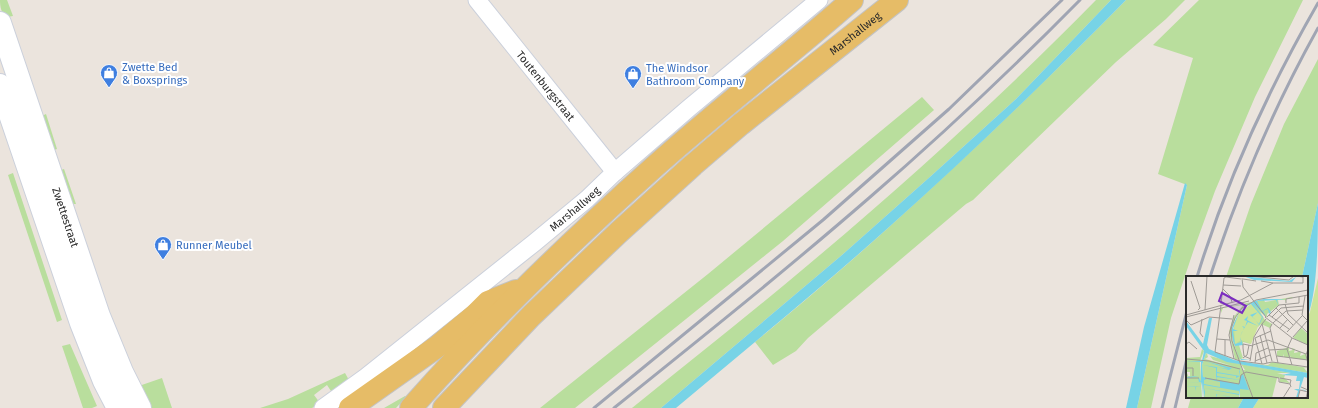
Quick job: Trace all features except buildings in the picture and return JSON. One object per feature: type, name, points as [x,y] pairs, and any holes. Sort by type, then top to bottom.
[{"type":"main road","points":[[411,408],[523,288],[654,167],[852,0]]},
{"type":"main road","name":"Marshallweg","points":[[444,408],[531,316],[619,232],[693,165],[777,95],[897,0]]},
{"type":"main road","points":[[350,408],[438,346],[464,325],[488,302],[523,288]]},
{"type":"main road","points":[[373,408],[399,392],[432,384],[470,379]]},
{"type":"street","name":"Toutenburgstraat","points":[[477,0],[615,172]]},
{"type":"street","name":"Marshallweg","points":[[323,408],[366,377],[534,243],[587,199],[615,172],[819,0]]},
{"type":"street","name":"Zwettestraat","points":[[0,23],[99,316],[122,372],[140,408]]},
{"type":"street","name":"Zwettestraat","points":[[0,85],[81,323],[104,381],[118,408]]},
{"type":"green space","points":[[0,0],[7,0],[13,16],[7,17],[3,14]]},
{"type":"green space","points":[[1096,0],[1111,0],[1016,99],[842,255],[661,408],[632,408],[786,283],[882,201],[991,103]]},
{"type":"green space","points":[[1126,0],[1185,0],[1166,19],[1116,62],[973,200],[966,204],[808,338],[796,351],[773,365],[755,342],[872,243],[919,200],[1009,116]]},
{"type":"green space","points":[[1199,0],[1303,0],[1255,97],[1215,191],[1171,318],[1151,408],[1137,408],[1187,185],[1158,174],[1193,58],[1153,45]]},
{"type":"green space","points":[[1318,59],[1318,203],[1302,276],[1226,276],[1251,204],[1284,124]]},
{"type":"green space","points":[[922,97],[934,110],[783,241],[575,408],[540,408],[708,274]]},
{"type":"green space","points":[[46,114],[57,149],[54,150],[42,116]]},
{"type":"green space","points":[[64,169],[76,204],[72,204],[61,170]]},
{"type":"green space","points":[[13,173],[62,320],[57,322],[8,175]]},
{"type":"green space","points":[[1318,278],[1318,408],[1253,408],[1259,398],[1308,398],[1308,316]]},
{"type":"green space","points":[[70,344],[97,406],[92,408],[83,408],[62,346]]},
{"type":"green space","points":[[345,373],[350,382],[333,394],[327,385],[314,395],[320,403],[312,408],[260,408],[288,399]]},
{"type":"green space","points":[[162,378],[172,408],[144,408],[136,387]]},
{"type":"green space","points":[[405,396],[406,397],[396,408],[384,408]]},
{"type":"green space","points":[[1191,398],[1243,398],[1238,408],[1188,408]]},
{"type":"water","points":[[1111,0],[1126,0],[949,173],[836,274],[676,408],[661,408],[842,255],[1016,99]]},
{"type":"water","points":[[1185,183],[1187,185],[1137,408],[1126,408],[1144,327]]},
{"type":"water","points":[[1318,203],[1315,278],[1311,307],[1308,315],[1308,276],[1302,276]]},
{"type":"water","points":[[1243,398],[1259,398],[1253,408],[1238,408]]},
{"type":"railway","points":[[594,408],[823,220],[949,109],[1062,0]]},
{"type":"railway","points":[[614,408],[838,225],[976,101],[1080,0]]},
{"type":"railway","points":[[1197,276],[1221,206],[1265,103],[1318,3]]},
{"type":"railway","points":[[1210,276],[1232,213],[1258,150],[1286,88],[1318,28]]},
{"type":"railway","points":[[1162,408],[1186,315]]},
{"type":"railway","points":[[1175,408],[1186,362]]},
{"type":"place","name":"Zwette Bed & Boxsprings","points":[[109,88]]},
{"type":"place","name":"The Windsor Bathroom Company","points":[[633,89]]},
{"type":"place","name":"Runner Meubel","points":[[163,260]]}]
